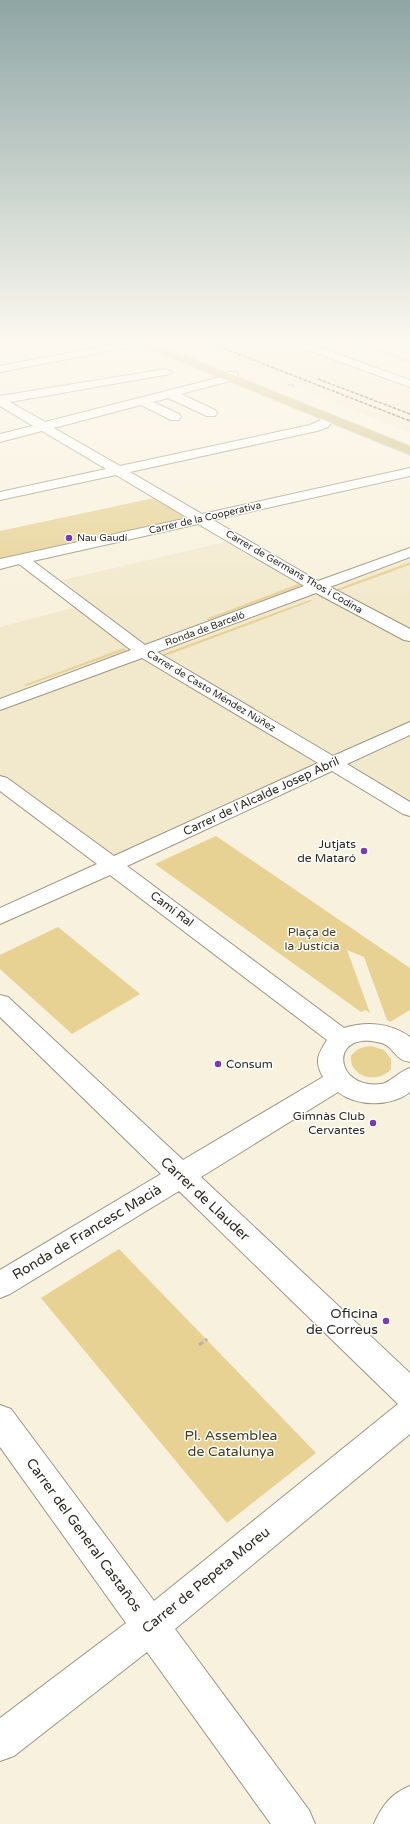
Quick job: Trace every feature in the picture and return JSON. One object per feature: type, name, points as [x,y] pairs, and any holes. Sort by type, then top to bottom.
[{"type":"main road","points":[[358,430],[410,451]]},
{"type":"main road","points":[[371,430],[410,445]]},
{"type":"street","points":[[0,438],[29,430]]},
{"type":"street","name":"Carrer de Germans Thos i Codina","points":[[51,430],[318,588],[410,636]]},
{"type":"street","points":[[0,496],[303,430]]},
{"type":"street","name":"Carrer de la Cooperativa","points":[[0,564],[410,472]]},
{"type":"street","name":"Ronda de Barceló","points":[[0,705],[318,588],[410,552]]},
{"type":"street","name":"Carrer de Casto Méndez Núñez","points":[[21,559],[144,652],[410,810]]},
{"type":"street","name":"Carrer de l'Alcalde Josep Abril","points":[[0,917],[410,728]]},
{"type":"street","name":"Camí Ral","points":[[0,782],[113,865],[342,1039]]},
{"type":"street","name":"Carrer de Llauder","points":[[0,1002],[410,1398]]},
{"type":"street","points":[[407,1045],[393,1038],[372,1032],[361,1032],[342,1039],[334,1046],[330,1054],[330,1063],[332,1072],[338,1080],[353,1090],[371,1094],[389,1093],[408,1083]]},
{"type":"street","name":"Ronda de Francesc Macià","points":[[0,1285],[338,1080]]},
{"type":"street","name":"Carrer de Pepeta Moreu","points":[[0,1742],[150,1626],[410,1398]]},
{"type":"street","name":"Carrer del General Castaños","points":[[0,1420],[295,1824]]},
{"type":"street","points":[[394,1824],[410,1806]]},
{"type":"path","points":[[199,1346],[207,1339]]},
{"type":"shaded area","points":[[403,430],[410,430],[410,433]]},
{"type":"shaded area","points":[[226,542],[296,583],[318,588],[410,552],[410,810],[332,764],[113,865],[0,782],[0,627],[91,603],[62,580]]},
{"type":"green space","points":[[154,498],[187,518],[0,560],[0,531]]},
{"type":"green space","points":[[410,562],[410,565],[335,592],[335,590],[340,588]]},
{"type":"green space","points":[[301,583],[300,586],[208,620],[206,619]]},
{"type":"green space","points":[[310,600],[312,601],[162,657],[163,654]]},
{"type":"green space","points":[[124,648],[126,650],[26,686],[24,685]]},
{"type":"green space","name":"Plaça de la Justícia","points":[[216,836],[410,968],[410,1010],[390,1022],[387,1020],[364,957],[347,950],[370,1013],[365,1010],[361,1012],[155,864]]},
{"type":"green space","points":[[58,927],[140,994],[72,1034],[0,969],[0,955]]},
{"type":"green space","points":[[371,1046],[384,1050],[391,1059],[391,1069],[386,1074],[373,1077],[366,1076],[360,1074],[355,1069],[351,1056],[357,1050]]},
{"type":"green space","name":"Pl. Assemblea de Catalunya","points":[[119,1249],[316,1453],[227,1523],[41,1298]]},
{"type":"place","name":"Nau Gaudí","points":[[69,538]]},
{"type":"place","name":"Jutjats de Mataró","points":[[364,851]]},
{"type":"place","name":"Consum","points":[[218,1064]]},
{"type":"place","name":"Gimnàs Club Cervantes","points":[[373,1123]]},
{"type":"place","name":"Oficina de Correus","points":[[386,1321]]}]
